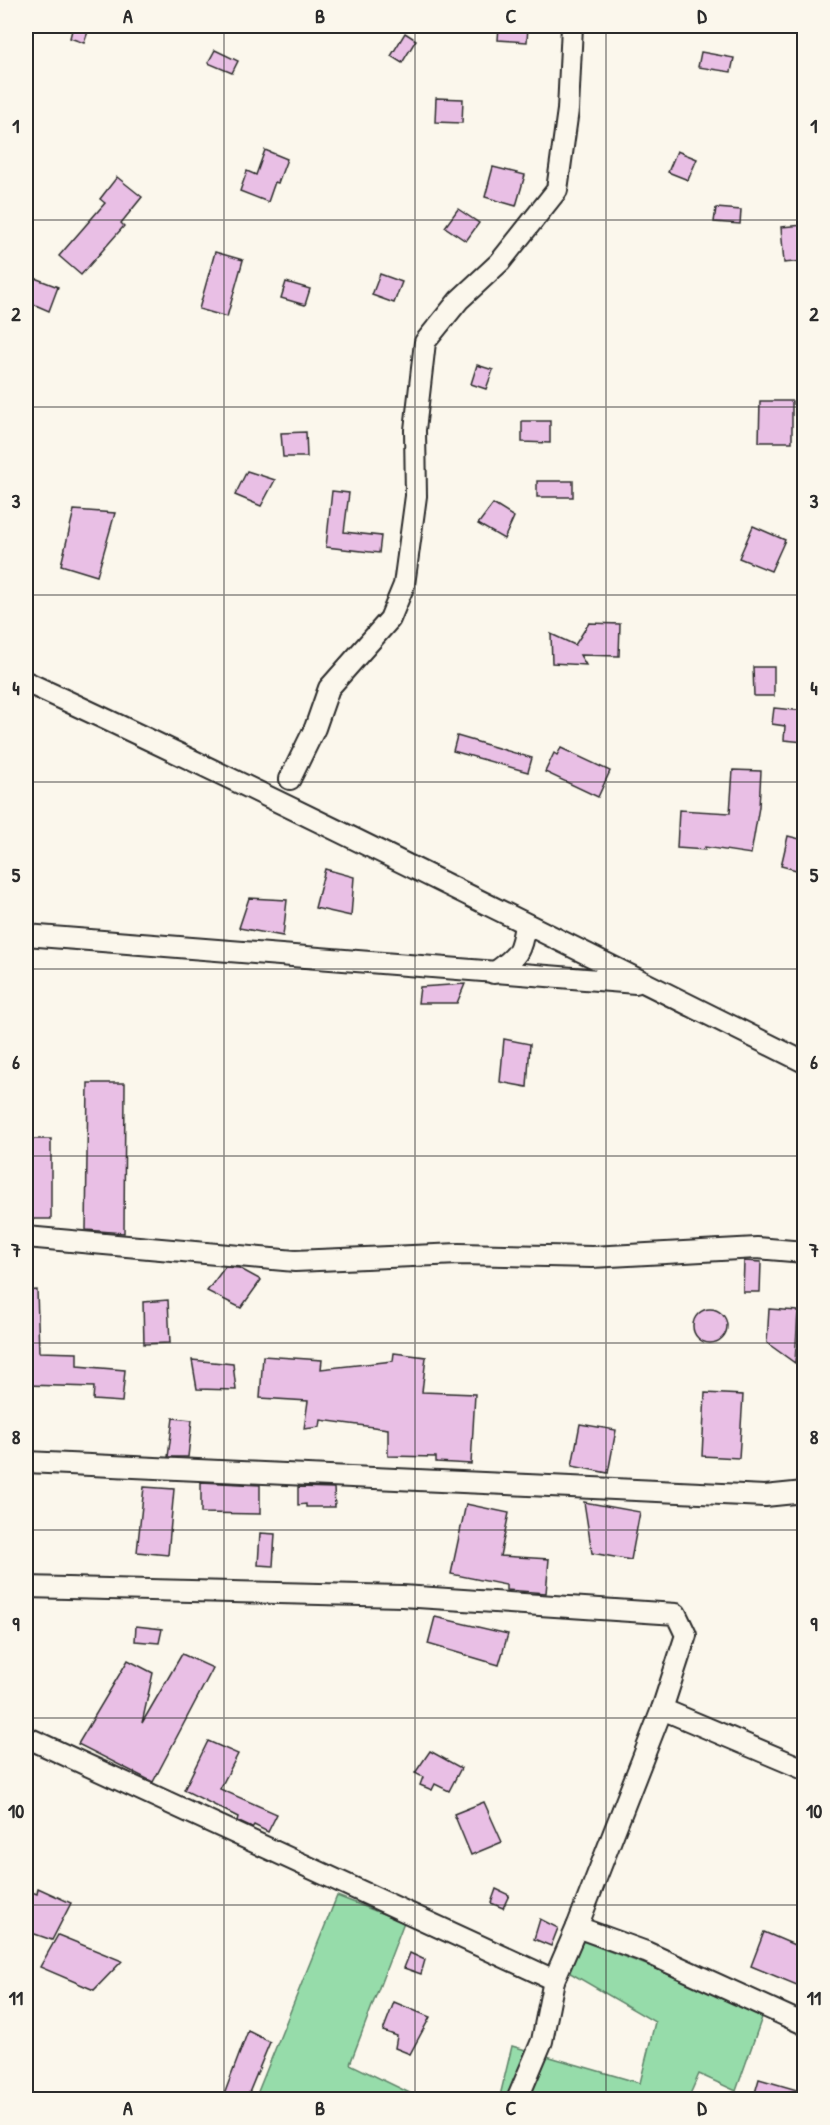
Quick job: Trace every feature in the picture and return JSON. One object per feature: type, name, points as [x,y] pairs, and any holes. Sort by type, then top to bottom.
[{"type":"street","points":[[267,798],[290,779],[315,728],[329,688],[390,619],[404,585],[416,496],[415,430],[425,342],[459,300],[500,262],[557,190],[568,110],[572,26]]},
{"type":"street","points":[[26,682],[209,767],[267,798],[804,1062]]},
{"type":"street","points":[[290,779],[298,813]]},
{"type":"street","points":[[494,974],[517,956],[523,942],[525,924]]},
{"type":"street","points":[[26,935],[494,974],[647,984]]},
{"type":"street","points":[[26,1237],[295,1261],[459,1254],[592,1257],[757,1248],[804,1252]]},
{"type":"street","points":[[26,1462],[753,1496],[804,1492]]},
{"type":"street","points":[[26,1587],[402,1596],[676,1614],[686,1635],[662,1710],[554,1980],[542,2041],[517,2100]]},
{"type":"street","points":[[662,1710],[804,1769]]},
{"type":"street","points":[[26,1737],[554,1980]]},
{"type":"street","points":[[577,1927],[646,1952],[804,2024]]},
{"type":"green space","points":[[337,1896],[404,1922],[350,2064],[422,2099],[255,2099]]},
{"type":"green space","points":[[582,1941],[765,2009],[736,2091],[699,2074],[688,2099],[499,2100],[512,2046],[640,2083],[655,2022],[565,1970]]},
{"type":"building","points":[[73,26],[90,26],[84,43],[70,38]]},
{"type":"building","points":[[499,26],[528,26],[527,42],[498,40]]},
{"type":"building","points":[[405,33],[416,40],[402,63],[391,56]]},
{"type":"building","points":[[215,50],[238,61],[232,73],[208,63]]},
{"type":"building","points":[[701,52],[734,58],[731,72],[698,67]]},
{"type":"building","points":[[436,98],[463,99],[462,123],[435,122]]},
{"type":"building","points":[[265,150],[287,159],[268,202],[240,191],[247,171],[256,175]]},
{"type":"building","points":[[677,151],[697,159],[688,180],[668,172]]},
{"type":"building","points":[[493,167],[525,175],[516,206],[485,197]]},
{"type":"building","points":[[117,177],[142,197],[121,223],[124,226],[81,275],[59,256],[105,203],[100,199]]},
{"type":"building","points":[[716,208],[741,210],[740,224],[714,222]]},
{"type":"building","points":[[458,209],[479,223],[466,241],[445,227]]},
{"type":"building","points":[[804,225],[804,261],[784,263],[781,227]]},
{"type":"building","points":[[215,252],[243,260],[227,317],[199,309]]},
{"type":"building","points":[[380,274],[402,282],[394,303],[372,295]]},
{"type":"building","points":[[32,277],[58,287],[49,311],[26,301]]},
{"type":"building","points":[[286,282],[310,289],[305,305],[281,298]]},
{"type":"building","points":[[477,365],[493,370],[486,389],[471,384]]},
{"type":"building","points":[[760,401],[792,401],[792,442],[759,442]]},
{"type":"building","points":[[522,421],[550,421],[550,443],[522,442]]},
{"type":"building","points":[[306,432],[307,457],[283,457],[281,433]]},
{"type":"building","points":[[247,471],[275,480],[261,506],[235,495]]},
{"type":"building","points":[[537,481],[573,481],[573,497],[537,497]]},
{"type":"building","points":[[332,491],[349,493],[344,532],[381,536],[379,553],[326,547]]},
{"type":"building","points":[[493,504],[514,517],[504,539],[478,524]]},
{"type":"building","points":[[74,510],[115,513],[97,576],[61,565]]},
{"type":"building","points":[[753,526],[785,540],[771,571],[739,558]]},
{"type":"building","points":[[589,623],[620,624],[619,656],[580,655],[586,665],[552,663],[551,634],[575,645]]},
{"type":"building","points":[[753,667],[774,667],[774,696],[754,696]]},
{"type":"building","points":[[774,708],[804,711],[804,742],[784,740],[785,726],[772,724]]},
{"type":"building","points":[[457,736],[532,758],[528,772],[453,751]]},
{"type":"building","points":[[561,748],[610,771],[598,797],[545,772],[554,753],[557,755]]},
{"type":"building","points":[[733,770],[761,771],[759,807],[751,854],[705,847],[705,850],[677,848],[679,810],[730,813]]},
{"type":"building","points":[[788,836],[804,840],[804,872],[781,866]]},
{"type":"building","points":[[325,869],[354,877],[351,916],[315,908]]},
{"type":"building","points":[[249,898],[287,900],[283,936],[239,928]]},
{"type":"building","points":[[465,984],[457,1003],[418,1003],[420,987]]},
{"type":"building","points":[[504,1039],[530,1044],[527,1087],[500,1082]]},
{"type":"building","points":[[88,1083],[125,1083],[124,1233],[86,1230]]},
{"type":"building","points":[[26,1139],[51,1139],[51,1219],[26,1219]]},
{"type":"building","points":[[744,1261],[761,1262],[760,1292],[743,1292]]},
{"type":"building","points":[[225,1267],[239,1268],[261,1280],[241,1308],[207,1291]]},
{"type":"building","points":[[37,1290],[39,1352],[77,1353],[77,1366],[125,1370],[122,1402],[93,1400],[94,1387],[26,1385],[26,1291]]},
{"type":"building","points":[[168,1300],[170,1343],[144,1344],[143,1302]]},
{"type":"building","points":[[710,1309],[722,1314],[727,1326],[722,1338],[710,1343],[698,1338],[693,1326],[698,1314]]},
{"type":"building","points":[[769,1309],[798,1311],[795,1363],[767,1343]]},
{"type":"building","points":[[394,1353],[426,1357],[422,1392],[475,1394],[471,1464],[436,1462],[436,1457],[388,1456],[388,1429],[321,1420],[320,1427],[304,1429],[308,1401],[260,1398],[263,1356],[322,1360],[321,1369],[393,1361]]},
{"type":"building","points":[[192,1360],[233,1364],[236,1390],[197,1389]]},
{"type":"building","points":[[705,1393],[743,1395],[739,1458],[702,1456]]},
{"type":"building","points":[[173,1418],[192,1420],[188,1457],[168,1457]]},
{"type":"building","points":[[580,1424],[616,1430],[608,1473],[572,1466]]},
{"type":"building","points":[[201,1482],[260,1485],[260,1514],[201,1513]]},
{"type":"building","points":[[144,1487],[174,1489],[168,1555],[137,1552]]},
{"type":"building","points":[[298,1487],[334,1488],[335,1507],[298,1505]]},
{"type":"building","points":[[584,1502],[640,1512],[631,1560],[592,1553]]},
{"type":"building","points":[[466,1504],[509,1513],[500,1556],[549,1559],[546,1593],[506,1590],[506,1585],[451,1574]]},
{"type":"building","points":[[260,1533],[275,1534],[273,1566],[258,1565]]},
{"type":"building","points":[[435,1617],[508,1634],[499,1665],[428,1644]]},
{"type":"building","points":[[136,1626],[162,1629],[159,1643],[135,1641]]},
{"type":"building","points":[[182,1654],[213,1668],[153,1782],[78,1744],[128,1660],[153,1673],[142,1723]]},
{"type":"building","points":[[208,1741],[238,1754],[220,1789],[277,1814],[268,1832],[254,1825],[252,1828],[237,1821],[238,1817],[184,1790]]},
{"type":"building","points":[[430,1751],[461,1768],[449,1791],[435,1784],[432,1790],[420,1785],[423,1777],[415,1773]]},
{"type":"building","points":[[484,1802],[502,1842],[471,1855],[454,1814]]},
{"type":"building","points":[[38,1888],[71,1903],[52,1940],[26,1931],[26,1924],[31,1913],[26,1911],[26,1900],[29,1891],[37,1894]]},
{"type":"building","points":[[496,1889],[509,1895],[503,1908],[491,1903]]},
{"type":"building","points":[[540,1919],[558,1928],[551,1946],[534,1939]]},
{"type":"building","points":[[764,1932],[804,1949],[804,1988],[751,1966]]},
{"type":"building","points":[[58,1935],[122,1961],[94,1990],[40,1967]]},
{"type":"building","points":[[410,1953],[425,1960],[421,1974],[404,1968]]},
{"type":"building","points":[[394,2002],[430,2017],[410,2054],[395,2048],[397,2036],[383,2031]]},
{"type":"building","points":[[248,2031],[270,2042],[246,2100],[222,2100]]},
{"type":"building","points":[[759,2079],[804,2092],[804,2100],[753,2100]]}]
